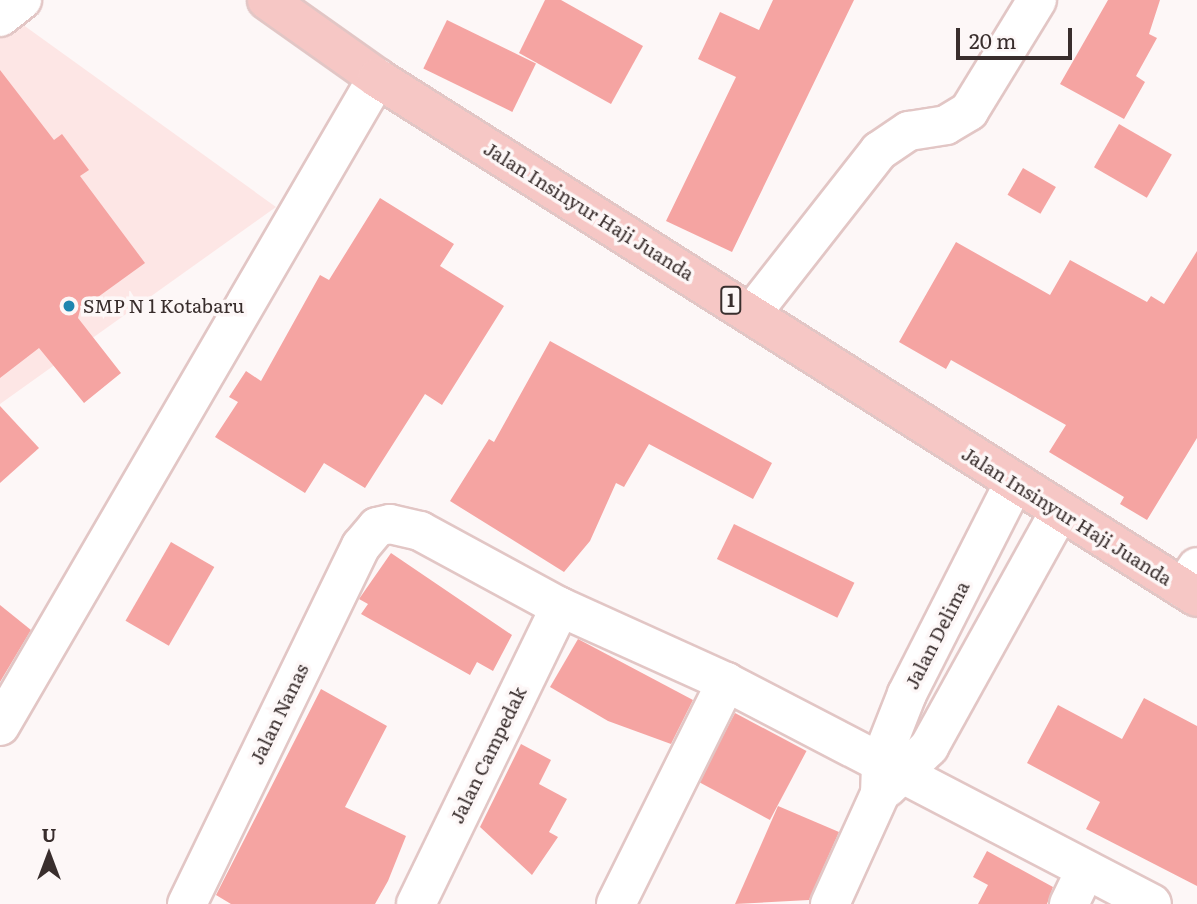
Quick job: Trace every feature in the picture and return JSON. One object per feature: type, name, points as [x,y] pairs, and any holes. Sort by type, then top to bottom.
[{"type":"highway","name":"Jalan Insinyur Haji Juanda","points":[[267,0],[377,78],[751,313],[1059,512],[1192,584]]},
{"type":"street","points":[[0,18],[22,0]]},
{"type":"street","points":[[751,313],[879,151],[909,131],[946,125],[969,111],[1037,0]]},
{"type":"street","points":[[0,726],[377,78]]},
{"type":"street","name":"Jalan Delima","points":[[830,904],[890,776],[906,694],[1014,483]]},
{"type":"street","name":"Jalan Delima","points":[[890,776],[957,701],[1059,512]]},
{"type":"street","name":"Jalan Nanas","points":[[187,904],[361,546],[377,527],[404,524],[560,607]]},
{"type":"street","points":[[560,607],[726,682],[890,776],[1076,888],[1152,904]]},
{"type":"street","name":"Jalan Campedak","points":[[416,904],[560,607]]},
{"type":"street","points":[[616,904],[726,682]]},
{"type":"shaded area","name":"SMP N 1 Kotabaru","points":[[15,19],[276,207],[0,404],[0,30]]},
{"type":"building","points":[[545,0],[561,0],[643,46],[611,104],[519,53]]},
{"type":"building","points":[[773,0],[854,0],[732,252],[666,221],[736,77],[698,59],[720,12],[759,30]]},
{"type":"building","points":[[1108,0],[1160,0],[1149,34],[1157,38],[1136,76],[1145,82],[1124,119],[1060,84]]},
{"type":"building","points":[[447,20],[536,63],[512,112],[423,69]]},
{"type":"building","points":[[0,70],[54,140],[62,134],[89,170],[80,176],[145,263],[80,310],[78,318],[121,373],[84,403],[39,348],[0,378]]},
{"type":"building","points":[[1119,124],[1172,154],[1147,198],[1094,167]]},
{"type":"building","points":[[1023,168],[1056,187],[1040,214],[1008,195]]},
{"type":"building","points":[[380,198],[454,244],[440,266],[504,306],[442,405],[425,394],[365,488],[324,463],[305,493],[215,437],[238,402],[229,397],[246,371],[261,381],[320,275],[329,280]]},
{"type":"building","points":[[956,242],[1050,295],[1070,260],[1147,302],[1151,296],[1164,304],[1197,251],[1197,438],[1147,520],[1120,504],[1124,497],[1049,452],[1066,425],[951,360],[946,369],[899,342]]},
{"type":"building","points":[[550,341],[772,463],[753,499],[649,444],[624,487],[616,483],[590,541],[564,572],[450,501],[489,439],[494,442]]},
{"type":"building","points":[[0,406],[39,448],[0,483]]},
{"type":"building","points":[[734,524],[854,583],[837,618],[717,559]]},
{"type":"building","points":[[171,542],[214,567],[169,646],[126,621]]},
{"type":"building","points":[[391,553],[512,635],[493,671],[477,662],[470,675],[361,614],[368,604],[359,599]]},
{"type":"building","points":[[0,605],[31,630],[0,682]]},
{"type":"building","points":[[578,639],[693,700],[671,744],[608,721],[550,687]]},
{"type":"building","points":[[321,689],[387,726],[345,807],[406,836],[388,881],[375,904],[231,904],[216,895]]},
{"type":"building","points":[[1144,698],[1197,726],[1197,886],[1086,829],[1100,802],[1027,763],[1058,705],[1122,739]]},
{"type":"building","points":[[735,713],[807,751],[770,820],[698,782]]},
{"type":"building","points":[[521,744],[551,760],[539,784],[567,799],[549,832],[558,837],[532,875],[480,827]]},
{"type":"building","points":[[778,806],[839,832],[809,900],[735,904]]},
{"type":"building","points":[[987,851],[1053,887],[1047,904],[978,904],[988,885],[973,877]]},
{"type":"place","name":"SMP N 1 Kotabaru","points":[[69,306]]}]
